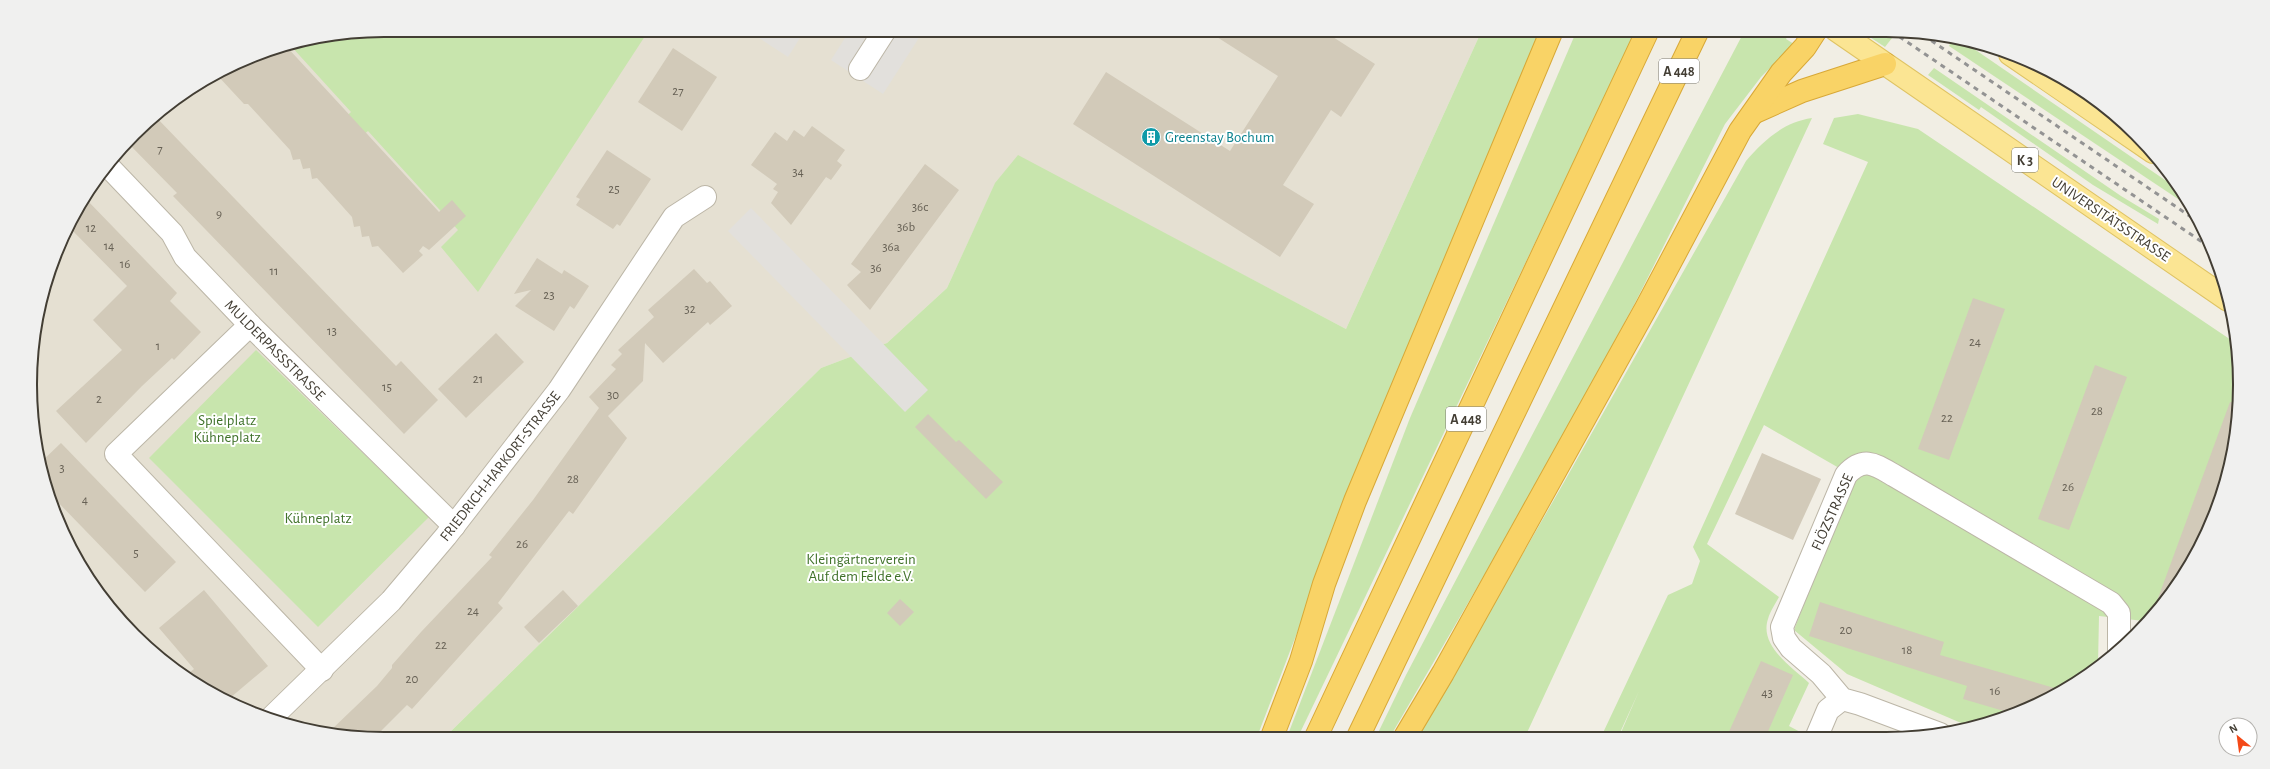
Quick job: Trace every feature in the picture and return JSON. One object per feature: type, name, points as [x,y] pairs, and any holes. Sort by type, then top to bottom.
[{"type":"highway","points":[[1274,732],[1301,661],[1324,584],[1355,501],[1549,37]]},
{"type":"highway","name":"A 448","points":[[1318,732],[1645,37]]},
{"type":"highway","name":"A 448","points":[[1360,732],[1695,37]]},
{"type":"highway","points":[[1408,732],[1447,666],[1627,343],[1740,130],[1754,113],[1781,73],[1805,47],[1811,37]]},
{"type":"highway","points":[[1754,113],[1802,91],[1885,64]]},
{"type":"main road","name":"UNIVERSITÄTSSTRASSE","points":[[1846,37],[2221,295]]},
{"type":"main road","points":[[2035,71],[2124,132]]},
{"type":"street","points":[[860,69],[881,37]]},
{"type":"street","name":"MULDERPASSSTRASSE","points":[[112,170],[172,233],[185,257],[250,325],[454,526]]},
{"type":"street","name":"FRIEDRICH-HARKORT-STRASSE","points":[[275,714],[322,670],[391,601],[454,526],[556,395],[674,217],[705,197]]},
{"type":"street","points":[[250,325],[116,454],[322,670]]},
{"type":"street","name":"FLÖZSTRASSE","points":[[1842,699],[1821,674],[1790,648],[1784,638],[1782,627],[1846,475],[1860,463],[1868,463],[1895,476],[2111,602],[2119,613],[2119,642]]},
{"type":"street","points":[[1819,732],[1828,710],[1842,699],[1860,704],[1927,729]]},
{"type":"shaded area","points":[[384,37],[1479,37],[1346,329],[1018,156],[995,184],[947,288],[887,343],[821,368],[450,732],[384,732],[339,729],[273,714],[252,706],[211,685],[191,673],[155,646],[123,614],[96,578],[63,517],[55,496],[44,452],[40,430],[37,384],[40,339],[55,273],[73,231],[96,191],[109,173],[123,155],[155,123],[191,96],[252,63],[295,49],[339,40]]},
{"type":"shaded area","points":[[758,37],[801,37],[788,57]]},
{"type":"shaded area","points":[[846,37],[920,37],[883,94],[831,60]]},
{"type":"shaded area","points":[[751,208],[928,390],[905,412],[728,231]]},
{"type":"green space","points":[[384,37],[644,37],[478,292],[441,247],[458,230],[368,131],[350,146],[334,128],[351,112],[294,49],[339,40]]},
{"type":"green space","name":"Kleingärtnerverein Auf dem Felde e.V.","points":[[1479,37],[1537,37],[1355,482],[1259,732],[450,732],[821,368],[887,343],[947,288],[995,183],[1018,155],[1346,329]]},
{"type":"green space","points":[[1574,37],[1634,37],[1300,732],[1289,732],[1410,418]]},
{"type":"green space","points":[[1741,37],[1787,37],[1786,39],[1794,44],[1761,77],[1725,124],[1635,303],[1539,481],[1393,732],[1378,732],[1406,675]]},
{"type":"green space","points":[[1870,37],[1891,37],[1892,38],[1885,47]]},
{"type":"green space","points":[[1950,43],[1974,49],[2167,181],[2179,200],[1949,46]]},
{"type":"green space","points":[[1934,68],[2121,196],[2159,219],[2158,224],[2093,185],[1981,107],[1979,110],[1928,75]]},
{"type":"green space","points":[[1858,114],[1918,129],[2230,339],[2233,384],[2230,430],[2215,496],[2207,517],[2186,558],[2174,578],[2147,614],[2140,621],[2099,616],[2098,659],[2059,685],[2018,706],[1997,714],[1961,723],[1847,674],[1794,630],[1853,476],[1764,425],[1707,544],[1779,597],[1769,616],[1766,629],[1768,638],[1779,655],[1809,683],[1789,726],[1800,732],[1621,732],[1639,691],[1620,732],[1603,732],[1668,595],[1692,584],[1700,561],[1693,547],[1868,162],[1823,144],[1834,118]]},
{"type":"green space","points":[[1812,118],[1527,732],[1420,732],[1559,491],[1746,161],[1767,139],[1775,133],[1792,123]]},
{"type":"green space","name":"Kühneplatz","points":[[256,350],[429,517],[318,627],[149,458]]},
{"type":"building","name":"Greenstay Bochum","points":[[1217,37],[1333,37],[1375,64],[1341,117],[1331,110],[1283,185],[1314,204],[1280,257],[1073,124],[1106,72],[1230,151],[1278,76]]},
{"type":"building","points":[[673,48],[717,77],[682,131],[638,102]]},
{"type":"building","points":[[290,50],[439,212],[452,200],[466,216],[429,250],[423,246],[419,251],[423,255],[403,273],[378,246],[372,247],[369,236],[362,237],[360,226],[354,227],[352,217],[317,178],[312,179],[310,168],[303,169],[300,159],[293,160],[290,150],[248,104],[244,104],[221,79],[252,63]]},
{"type":"building","points":[[159,120],[396,366],[401,361],[438,400],[404,434],[173,196],[177,193],[131,147]]},
{"type":"building","points":[[812,126],[845,150],[837,161],[842,165],[831,180],[826,177],[791,225],[771,203],[778,192],[773,189],[777,184],[751,165],[775,132],[787,141],[794,130],[804,137]]},
{"type":"building","points":[[607,150],[651,179],[620,226],[617,224],[613,229],[576,205],[580,199],[576,197]]},
{"type":"building","points":[[925,164],[959,190],[870,310],[847,285],[861,272],[851,264]]},
{"type":"building","points":[[89,202],[177,293],[170,301],[201,332],[174,360],[172,358],[142,386],[86,443],[56,411],[122,350],[93,320],[127,286],[73,231]]},
{"type":"building","points":[[537,258],[562,274],[564,270],[589,286],[574,309],[570,306],[554,331],[515,306],[531,290],[514,294]]},
{"type":"building","points":[[694,269],[707,283],[710,281],[732,306],[710,325],[708,322],[663,363],[645,343],[643,381],[608,416],[627,438],[573,514],[569,511],[498,603],[503,608],[412,709],[407,705],[380,732],[333,728],[377,686],[392,668],[392,665],[421,632],[492,557],[489,555],[533,500],[599,408],[589,397],[616,369],[611,365],[622,354],[618,350],[654,317],[648,310]]},
{"type":"building","points":[[1973,298],[2005,309],[1949,460],[1918,449]]},
{"type":"building","points":[[496,333],[524,362],[466,418],[438,389]]},
{"type":"building","points":[[2095,365],[2127,377],[2069,530],[2038,519]]},
{"type":"building","points":[[2230,402],[2232,402],[2230,430],[2226,452],[2215,496],[2207,517],[2186,558],[2174,578],[2157,601]]},
{"type":"building","points":[[928,414],[956,442],[959,440],[1003,482],[986,499],[915,427]]},
{"type":"building","points":[[61,443],[176,562],[145,592],[57,501],[45,458]]},
{"type":"building","points":[[1762,453],[1821,479],[1793,540],[1735,514]]},
{"type":"building","points":[[204,590],[268,666],[232,696],[190,672],[194,669],[159,628]]},
{"type":"building","points":[[563,590],[578,606],[539,643],[524,627]]},
{"type":"building","points":[[900,599],[914,612],[900,626],[887,613]]},
{"type":"building","points":[[1820,602],[1944,642],[1940,655],[2054,688],[2004,711],[1963,699],[1967,686],[1809,636]]},
{"type":"building","points":[[1761,661],[1793,675],[1768,732],[1729,732]]},
{"type":"railway","points":[[1901,38],[2202,242]]},
{"type":"railway","points":[[1930,40],[2188,215]]},
{"type":"place","name":"Greenstay Bochum","points":[[1151,137]]},
{"type":"park label","name":"Spielplatz Kühneplatz","points":[[227,428]]}]
